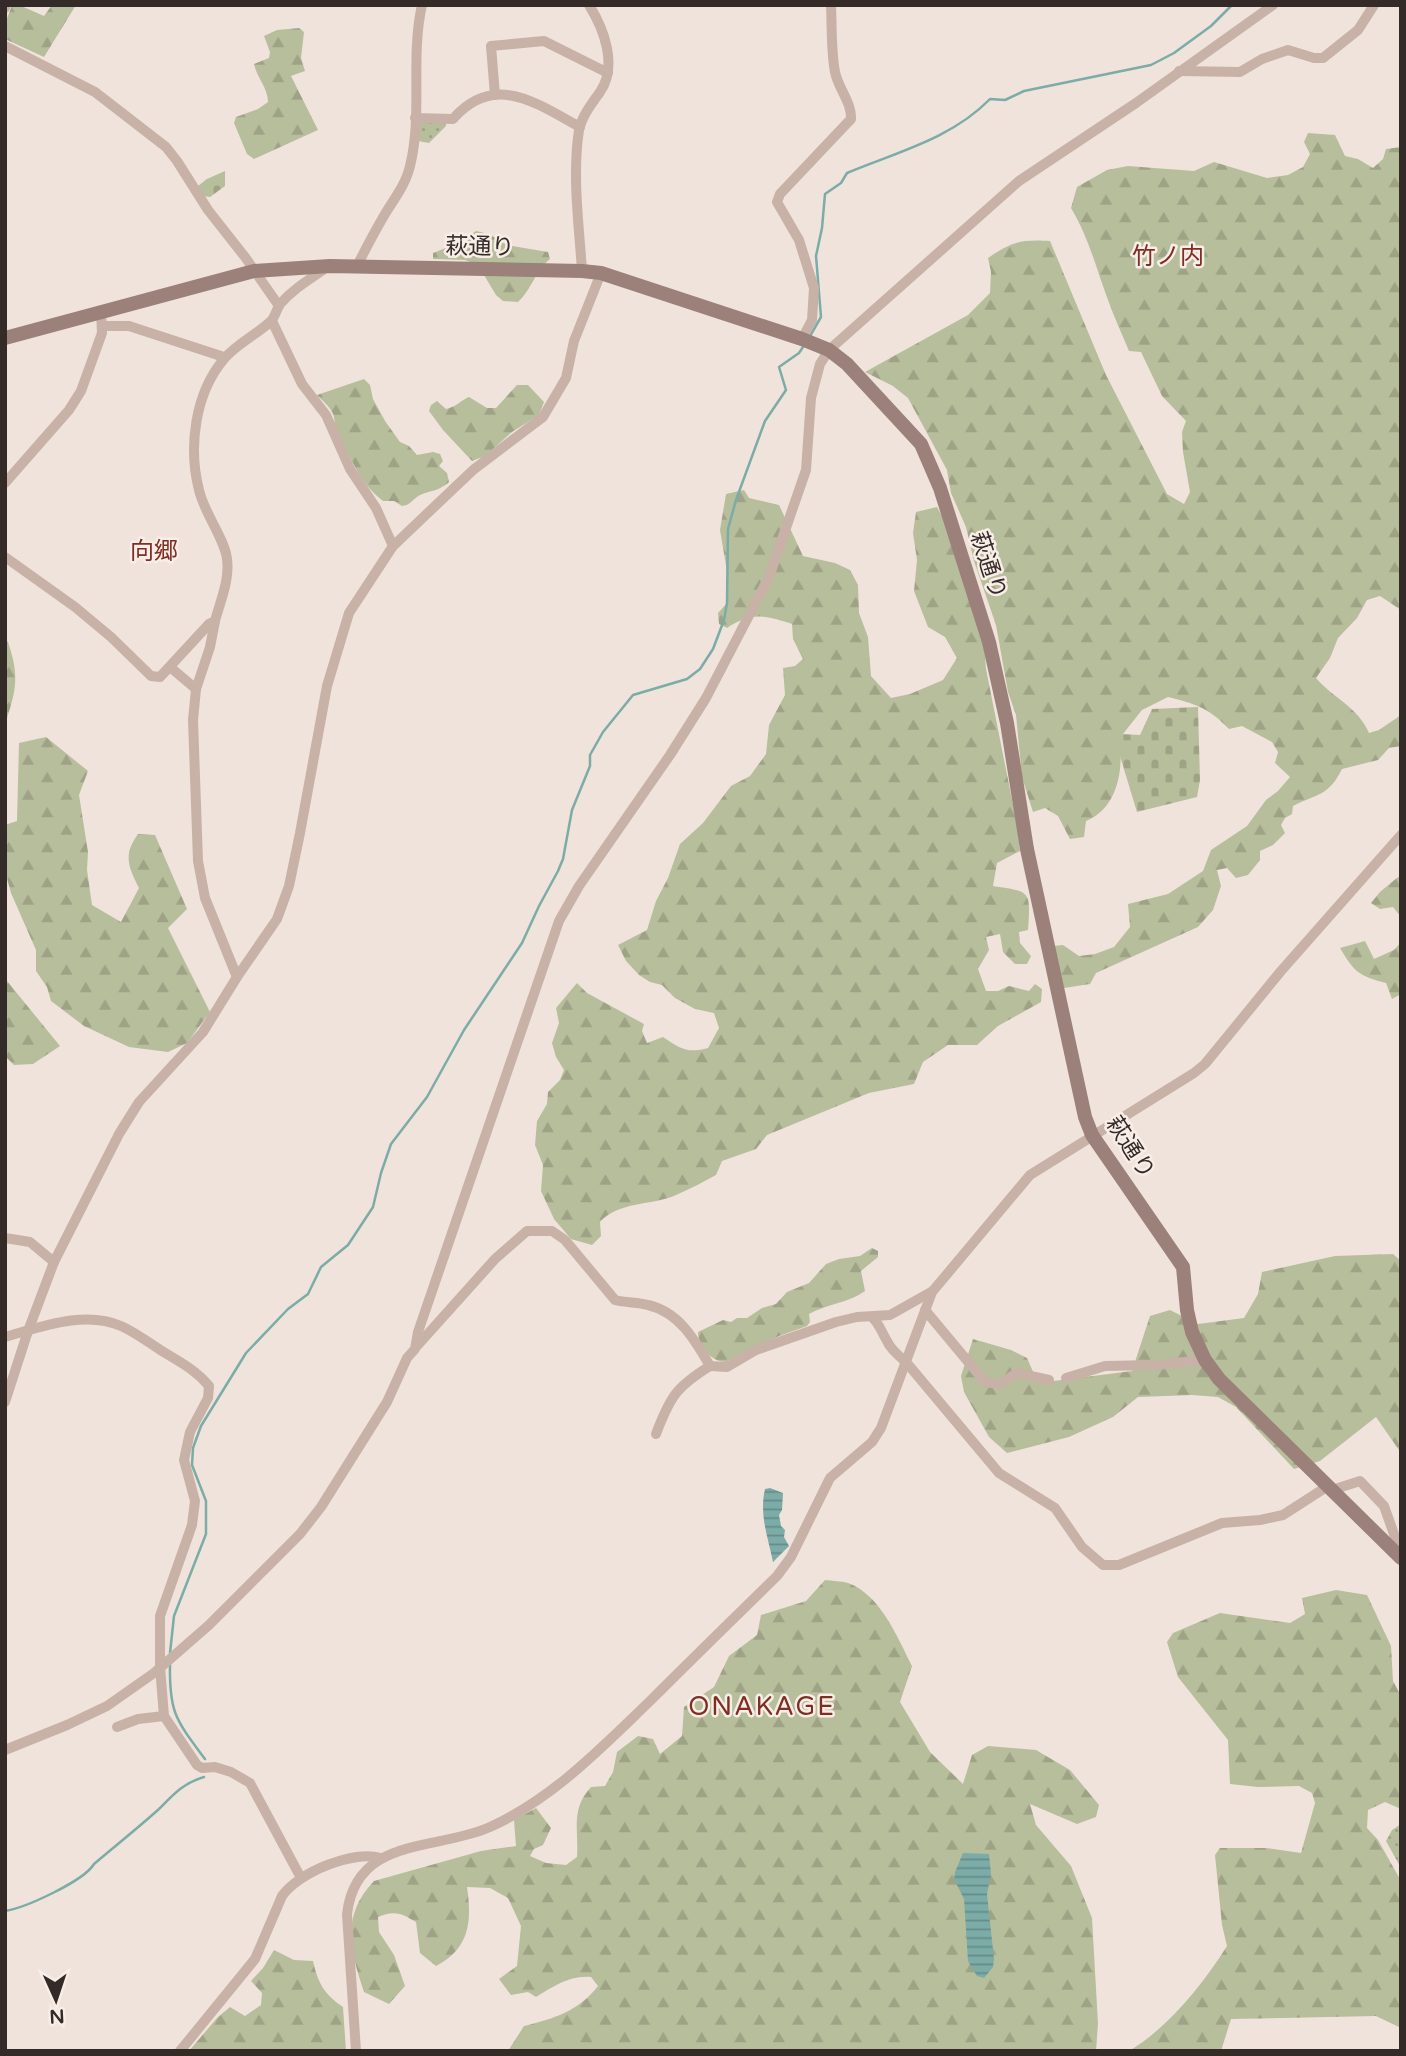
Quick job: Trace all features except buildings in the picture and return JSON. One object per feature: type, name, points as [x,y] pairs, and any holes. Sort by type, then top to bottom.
[{"type":"street","points":[[358,266],[410,167],[415,118],[417,26],[422,5]]},
{"type":"street","points":[[582,271],[576,201],[580,127],[608,73],[605,39],[589,5]]},
{"type":"street","points":[[802,339],[812,320],[814,288],[799,240],[777,202],[780,194],[851,119],[852,111],[838,86],[834,69],[831,5]]},
{"type":"street","points":[[415,1349],[559,920],[706,698],[769,577],[806,470],[811,398],[820,364],[829,350],[1011,188],[1273,5]]},
{"type":"street","points":[[1178,71],[1240,72],[1262,59],[1289,50],[1323,58],[1358,30],[1374,5]]},
{"type":"street","points":[[495,95],[491,46],[544,41],[608,73]]},
{"type":"street","points":[[5,46],[95,92],[166,147],[208,210],[279,306]]},
{"type":"street","points":[[415,118],[453,119],[475,99],[512,94],[534,102],[580,127]]},
{"type":"street","points":[[237,977],[205,898],[198,861],[193,720],[196,689],[210,648],[228,560],[200,494],[195,454],[203,391],[225,357],[272,321],[279,306],[300,285],[330,266]]},
{"type":"street","name":"萩通り","points":[[5,338],[102,319],[254,271],[330,266],[582,271],[601,273],[802,339],[829,350],[847,364],[921,444],[940,488],[989,642],[1007,723],[1027,849],[1079,1092],[1092,1135],[1183,1267],[1192,1332],[1205,1360],[1219,1379],[1401,1556]]},
{"type":"street","points":[[5,1402],[54,1262],[119,1134],[139,1102],[203,1032],[277,919],[289,886],[327,686],[349,613],[393,546],[473,470],[543,417],[566,377],[574,341],[601,273]]},
{"type":"street","points":[[5,482],[69,410],[81,391],[102,319],[225,357]]},
{"type":"street","points":[[272,321],[302,384],[326,415],[350,468],[376,508],[393,546]]},
{"type":"street","points":[[5,557],[75,607],[151,676],[160,677],[215,621]]},
{"type":"street","points":[[170,667],[196,689]]},
{"type":"street","points":[[356,2051],[348,1904],[357,1883],[366,1871],[381,1858],[398,1851],[489,1828],[576,1772],[777,1576],[790,1557],[830,1478],[872,1442],[881,1428],[932,1292],[1030,1175],[1194,1073],[1212,1057],[1281,971],[1401,835]]},
{"type":"street","points":[[5,1750],[107,1706],[160,1667],[209,1625],[300,1534],[321,1507],[387,1402],[407,1359],[495,1259],[527,1231],[552,1231],[565,1241],[615,1300],[666,1310],[695,1340],[710,1366]]},
{"type":"street","points":[[5,1238],[30,1242],[54,1262]]},
{"type":"street","points":[[656,1434],[668,1402],[686,1380],[710,1366],[727,1367],[767,1346],[836,1322],[857,1317],[890,1315],[932,1292]]},
{"type":"street","points":[[925,1310],[985,1382],[1000,1384],[1017,1373],[1049,1380]]},
{"type":"street","points":[[882,1327],[890,1315]]},
{"type":"street","points":[[872,1317],[882,1327],[891,1347],[999,1473],[1055,1508],[1082,1547],[1103,1565],[1119,1565],[1222,1523],[1283,1515],[1330,1488],[1360,1481],[1384,1506],[1401,1556]]},
{"type":"street","points":[[5,1337],[73,1321],[99,1320],[120,1326],[199,1373],[209,1386],[208,1398],[190,1432],[184,1460],[194,1493],[195,1513],[160,1616],[164,1716],[202,1769],[215,1767],[231,1772],[250,1783],[301,1878]]},
{"type":"street","points":[[1066,1378],[1105,1366],[1205,1360]]},
{"type":"street","points":[[117,1727],[128,1721],[164,1716]]},
{"type":"street","points":[[180,2051],[256,1959],[282,1896],[301,1878],[356,1856],[368,1854],[381,1858]]},
{"type":"green space","points":[[12,5],[19,5],[44,16],[52,5],[76,5],[44,57],[5,39],[5,24]]},
{"type":"green space","points":[[299,28],[304,32],[301,58],[305,71],[291,76],[318,130],[254,159],[247,154],[234,123],[236,117],[268,102],[254,64],[269,58],[270,52],[264,36],[277,30]]},
{"type":"green space","points":[[420,121],[446,122],[446,126],[429,143],[418,141]]},
{"type":"green space","points":[[1308,133],[1335,135],[1345,156],[1358,159],[1373,168],[1383,159],[1386,149],[1401,147],[1401,610],[1380,596],[1367,600],[1357,618],[1338,638],[1330,658],[1316,678],[1352,709],[1369,733],[1379,730],[1401,715],[1401,746],[1389,748],[1378,760],[1342,769],[1327,790],[1293,806],[1292,814],[1285,818],[1281,825],[1285,833],[1273,845],[1260,851],[1260,860],[1248,875],[1236,878],[1227,868],[1217,870],[1221,886],[1213,910],[1198,927],[1096,973],[1090,984],[1064,988],[1053,946],[1063,945],[1079,956],[1114,947],[1130,927],[1128,904],[1168,894],[1203,871],[1211,850],[1247,826],[1266,800],[1290,777],[1275,763],[1278,752],[1272,742],[1242,726],[1229,729],[1202,708],[1168,697],[1142,710],[1119,739],[1120,763],[1116,786],[1105,807],[1086,821],[1084,837],[1070,839],[1058,816],[1045,808],[1033,812],[1022,777],[1016,715],[1008,692],[996,625],[974,561],[966,527],[951,493],[947,470],[908,398],[893,386],[865,372],[968,315],[990,293],[991,272],[988,258],[1017,243],[1050,241],[1106,375],[1167,494],[1184,504],[1190,492],[1183,452],[1182,432],[1186,421],[1162,396],[1141,352],[1129,351],[1071,208],[1077,187],[1107,170],[1128,166],[1194,171],[1214,162],[1267,178],[1288,175],[1303,167],[1310,154],[1304,142]]},
{"type":"green space","points":[[225,171],[225,186],[210,197],[203,196],[198,186]]},
{"type":"green space","points":[[476,231],[489,234],[507,245],[548,252],[550,259],[518,302],[503,301],[496,295],[478,265],[465,260],[433,259],[433,253],[461,242]]},
{"type":"green space","points":[[364,379],[370,385],[373,399],[385,421],[400,442],[409,446],[417,455],[433,452],[440,454],[443,461],[439,466],[447,473],[449,482],[445,486],[402,506],[394,501],[383,501],[367,485],[355,468],[336,428],[333,414],[317,395]]},
{"type":"green space","points":[[517,385],[528,385],[544,402],[539,415],[512,432],[485,456],[472,461],[429,411],[431,405],[437,401],[446,409],[469,397],[487,408],[496,408]]},
{"type":"green space","points":[[744,490],[749,498],[779,505],[803,556],[835,563],[850,570],[858,585],[859,613],[868,637],[871,676],[891,698],[910,694],[943,680],[957,658],[945,637],[928,627],[914,591],[917,560],[913,533],[916,512],[937,507],[948,527],[984,644],[986,669],[1018,830],[1020,851],[997,863],[993,886],[1021,892],[1026,895],[1029,907],[1028,930],[1019,932],[1020,943],[1031,956],[1027,964],[1015,964],[1003,952],[1000,934],[986,937],[989,950],[978,969],[986,991],[998,991],[1009,986],[1029,991],[1035,984],[1042,989],[1041,1002],[998,1026],[977,1045],[948,1045],[923,1062],[914,1084],[869,1093],[767,1135],[756,1149],[722,1161],[716,1175],[691,1188],[666,1198],[616,1210],[600,1222],[601,1236],[592,1245],[571,1239],[554,1219],[541,1191],[543,1165],[535,1145],[537,1121],[547,1104],[548,1092],[560,1080],[564,1070],[552,1043],[559,1023],[556,1008],[577,983],[587,993],[644,1024],[642,1031],[647,1043],[663,1037],[684,1049],[708,1048],[719,1028],[714,1013],[695,1009],[675,998],[662,985],[639,975],[626,961],[618,945],[647,930],[680,844],[703,823],[731,786],[750,776],[766,754],[769,725],[785,695],[783,668],[795,666],[803,659],[793,639],[792,624],[751,617],[727,628],[719,624],[718,613],[728,602],[728,577],[720,530],[726,494]]},
{"type":"green space","points":[[5,641],[8,642],[12,654],[15,684],[5,725]]},
{"type":"green space","points":[[1198,707],[1200,780],[1197,797],[1137,812],[1116,743],[1120,734],[1140,735],[1152,709]]},
{"type":"green space","points":[[46,737],[88,771],[79,795],[88,852],[87,870],[92,905],[121,922],[139,888],[129,861],[130,848],[138,834],[155,835],[187,909],[168,928],[210,1012],[187,1043],[168,1052],[129,1047],[84,1026],[51,1001],[47,987],[36,971],[36,950],[11,893],[5,871],[5,825],[17,821],[19,743]]},
{"type":"green space","points":[[1398,877],[1401,879],[1401,917],[1393,907],[1380,909],[1371,903]]},
{"type":"green space","points":[[1365,941],[1374,959],[1394,950],[1401,942],[1401,994],[1392,999],[1386,983],[1358,972],[1340,948]]},
{"type":"green space","points":[[5,974],[7,981],[60,1046],[33,1064],[14,1065],[5,1056]]},
{"type":"green space","points":[[872,1248],[878,1251],[878,1257],[861,1271],[865,1291],[809,1314],[810,1322],[807,1326],[779,1336],[726,1362],[715,1359],[703,1348],[698,1332],[723,1320],[731,1322],[737,1318],[747,1318],[762,1308],[776,1304],[787,1292],[809,1283],[826,1264],[860,1256]]},
{"type":"green space","points":[[1393,1254],[1401,1261],[1401,1453],[1376,1417],[1320,1461],[1294,1469],[1236,1407],[1218,1397],[1192,1395],[1138,1397],[1113,1417],[1069,1437],[1007,1453],[989,1437],[964,1392],[961,1376],[973,1339],[1011,1350],[1027,1358],[1038,1383],[1132,1371],[1150,1316],[1170,1310],[1198,1324],[1244,1318],[1258,1294],[1262,1272],[1335,1256]]},
{"type":"green space","points":[[825,1580],[848,1583],[860,1589],[887,1618],[912,1666],[900,1702],[930,1752],[963,1784],[972,1755],[988,1746],[1036,1750],[1070,1770],[1099,1805],[1096,1817],[1077,1824],[1030,1804],[1036,1825],[1071,1866],[1092,1918],[1098,2024],[1096,2051],[508,2051],[524,2026],[565,2013],[591,1995],[598,1986],[591,1977],[583,1977],[562,1982],[536,1997],[528,1992],[511,1995],[499,1979],[517,1966],[521,1926],[508,1898],[490,1888],[467,1887],[469,1911],[466,1932],[456,1951],[436,1966],[420,1953],[416,1922],[397,1913],[378,1917],[379,1932],[394,1955],[405,1986],[389,2004],[364,1992],[355,1962],[351,1934],[357,1907],[374,1881],[481,1851],[516,1846],[514,1820],[536,1808],[551,1828],[543,1845],[534,1849],[530,1856],[546,1863],[566,1865],[577,1857],[577,1820],[584,1795],[591,1787],[605,1786],[613,1772],[617,1752],[638,1736],[653,1739],[660,1754],[682,1736],[684,1707],[714,1687],[729,1656],[757,1635],[761,1615],[806,1601]]},
{"type":"green space","points":[[1336,1590],[1367,1595],[1391,1646],[1393,1681],[1401,1696],[1401,1809],[1385,1802],[1368,1810],[1367,1828],[1378,1840],[1401,1881],[1401,2028],[1376,2016],[1231,2019],[1221,2051],[1129,2051],[1171,2018],[1227,1946],[1222,1925],[1215,1855],[1220,1848],[1266,1848],[1301,1853],[1315,1803],[1312,1793],[1299,1786],[1258,1787],[1230,1784],[1228,1740],[1178,1677],[1167,1642],[1173,1633],[1220,1613],[1290,1623],[1305,1614],[1302,1598]]},
{"type":"green space","points":[[1401,1824],[1401,1868],[1386,1841],[1392,1830]]},
{"type":"green space","points":[[274,1950],[294,1960],[313,1961],[323,1987],[343,2007],[346,2051],[189,2051],[230,2007],[245,2016],[261,2005],[262,1993],[251,1981]]},
{"type":"water","points":[[765,1489],[783,1493],[779,1515],[789,1546],[773,1562],[763,1508]]},
{"type":"water","points":[[963,1853],[989,1854],[991,1874],[987,1894],[994,1959],[993,1967],[984,1978],[977,1976],[968,1961],[964,1899],[954,1879]]},
{"type":"waterway","points":[[810,336],[821,317],[816,256],[825,194],[841,183],[847,173],[941,134],[975,113],[990,99],[1005,100],[1024,91],[1151,65],[1174,53],[1211,26],[1232,5]]},
{"type":"waterway","points":[[170,1653],[174,1616],[206,1534],[206,1501],[192,1465],[193,1448],[201,1426],[246,1353],[288,1309],[308,1294],[321,1267],[348,1245],[373,1207],[391,1144],[427,1097],[464,1030],[522,943],[558,871],[563,859],[572,810],[590,766],[590,755],[603,732],[633,695],[687,679],[700,669],[713,649],[727,603],[728,529],[736,500],[765,421],[786,390],[779,367],[799,353],[805,344]]},
{"type":"waterway","points":[[170,1664],[171,1694],[176,1715],[205,1759]]},
{"type":"waterway","points":[[5,1911],[39,1899],[79,1878],[179,1790],[204,1777]]},
{"type":"district","name":"竹ノ内","points":[[1168,256]]},
{"type":"district","name":"向郷","points":[[154,551]]},
{"type":"district","name":"ONAKAGE","points":[[762,1706]]}]
